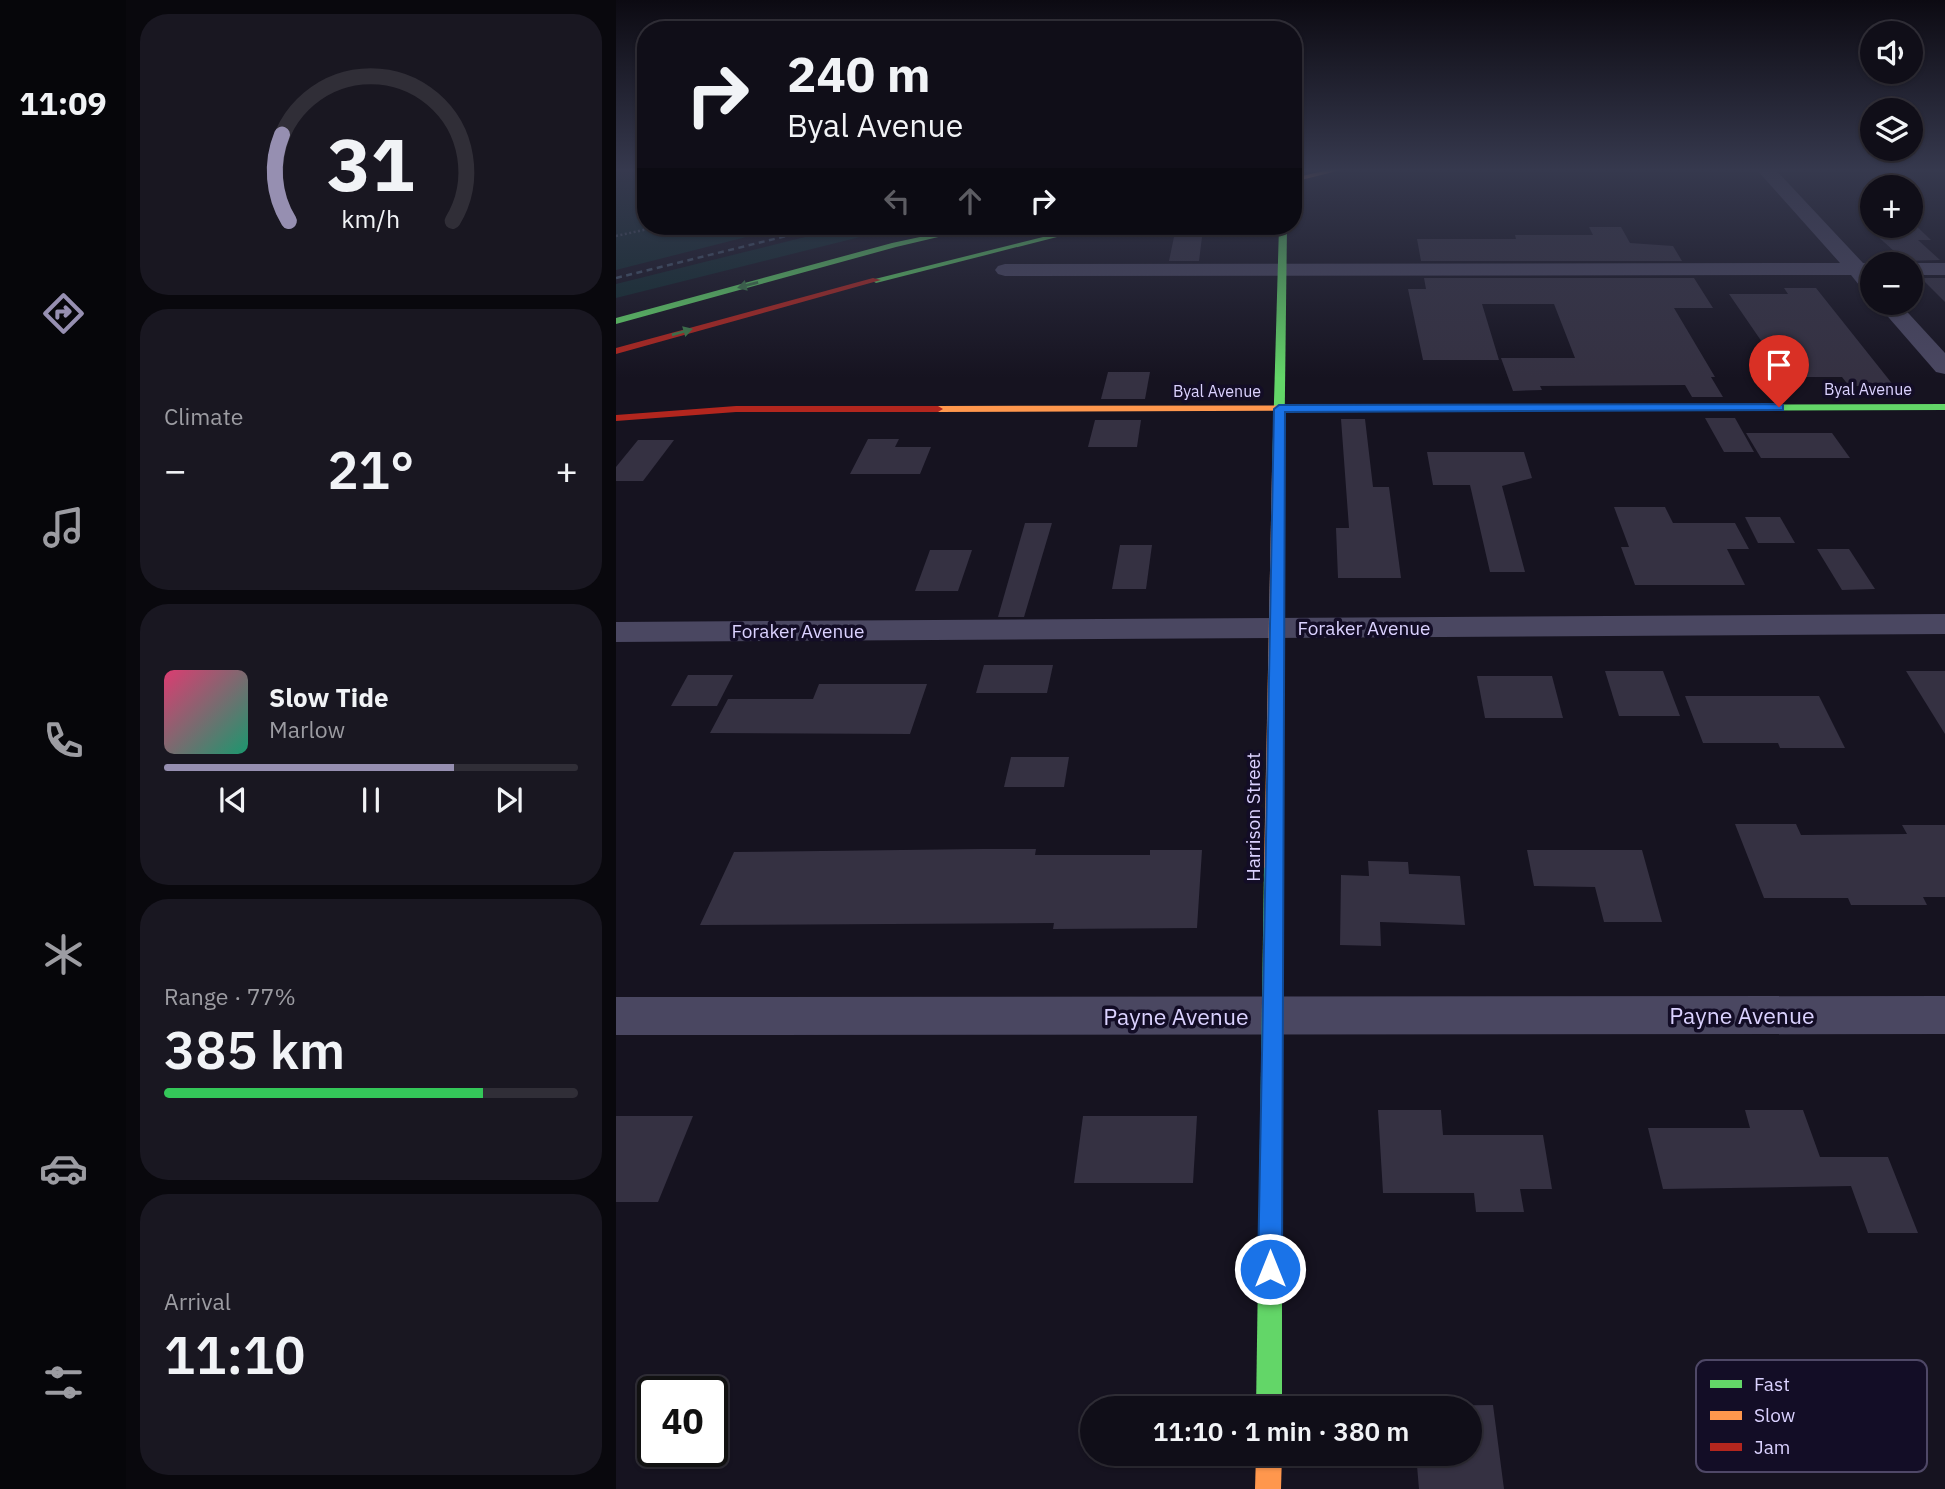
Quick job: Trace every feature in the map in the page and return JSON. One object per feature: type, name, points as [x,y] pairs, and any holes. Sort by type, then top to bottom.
[{"type":"main road","points":[[616,321],[920,239]]},
{"type":"main road","points":[[616,351],[903,272],[1039,239]]},
{"type":"main road","name":"Harrison Street","points":[[1269,1396],[1275,628],[1283,239]]},
{"type":"main road","name":"Byal Avenue","points":[[616,418],[657,412],[715,410],[1945,407]]},
{"type":"main road","points":[[1268,1489],[1269,1466]]},
{"type":"street","points":[[1835,239],[1860,264]]},
{"type":"street","points":[[1006,270],[1860,269]]},
{"type":"street","points":[[1923,269],[1945,269]]},
{"type":"street","points":[[1898,315],[1945,367]]},
{"type":"street","name":"Foraker Avenue","points":[[616,632],[1945,624]]},
{"type":"street","name":"Payne Avenue","points":[[616,1016],[1945,1015]]},
{"type":"green space","points":[[616,239],[737,239],[616,270]]},
{"type":"green space","points":[[795,239],[850,239],[616,298],[616,284]]},
{"type":"building","points":[[1173,239],[1202,239],[1199,261],[1169,261]]},
{"type":"building","points":[[1417,239],[1628,239],[1630,243],[1673,246],[1682,261],[1421,261]]},
{"type":"building","points":[[1881,239],[1930,239],[1918,240],[1940,260],[1923,260],[1923,252],[1895,252]]},
{"type":"building","points":[[1424,278],[1694,278],[1713,308],[1674,308],[1715,377],[1711,377],[1723,397],[1692,397],[1685,385],[1540,386],[1542,390],[1513,391],[1501,358],[1575,358],[1554,304],[1482,304],[1499,360],[1423,360],[1408,289],[1426,289]]},
{"type":"building","points":[[1923,278],[1945,278],[1945,302],[1923,280]]},
{"type":"building","points":[[1784,288],[1816,288],[1894,386],[1849,386],[1842,377],[1786,377],[1729,294],[1788,294]]},
{"type":"building","points":[[1108,372],[1150,372],[1145,399],[1101,399]]},
{"type":"building","points":[[1705,418],[1735,418],[1754,452],[1724,452]]},
{"type":"building","points":[[1341,419],[1365,419],[1373,487],[1389,487],[1401,578],[1338,578],[1336,528],[1349,528]]},
{"type":"building","points":[[1095,420],[1141,420],[1137,447],[1088,447]]},
{"type":"building","points":[[1746,433],[1832,433],[1850,458],[1761,458]]},
{"type":"building","points":[[868,439],[899,439],[895,447],[931,447],[920,474],[850,474]]},
{"type":"building","points":[[638,440],[674,440],[643,481],[616,481],[616,467]]},
{"type":"building","points":[[1427,452],[1524,452],[1532,478],[1502,486],[1525,572],[1490,572],[1470,485],[1433,485]]},
{"type":"building","points":[[1614,507],[1665,507],[1673,523],[1735,523],[1749,549],[1727,549],[1745,585],[1635,585],[1621,547],[1629,547]]},
{"type":"building","points":[[1745,517],[1780,517],[1795,543],[1758,543]]},
{"type":"building","points":[[1025,523],[1052,523],[1024,617],[998,617]]},
{"type":"building","points":[[1120,545],[1152,545],[1146,589],[1112,589]]},
{"type":"building","points":[[1817,549],[1849,549],[1875,589],[1842,590]]},
{"type":"building","points":[[930,550],[972,550],[958,591],[915,591]]},
{"type":"building","points":[[984,665],[1053,665],[1047,693],[976,693]]},
{"type":"building","points":[[1605,671],[1663,671],[1680,716],[1619,716]]},
{"type":"building","points":[[1906,671],[1945,671],[1945,734]]},
{"type":"building","points":[[688,675],[733,675],[717,706],[671,706]]},
{"type":"building","points":[[1477,676],[1552,676],[1563,718],[1485,718]]},
{"type":"building","points":[[819,684],[927,684],[910,734],[710,733],[728,699],[813,699]]},
{"type":"building","points":[[1685,696],[1819,696],[1845,748],[1780,748],[1778,743],[1703,743]]},
{"type":"building","points":[[1011,757],[1069,757],[1064,787],[1004,787]]},
{"type":"building","points":[[1735,824],[1796,824],[1801,835],[1907,834],[1902,825],[1945,825],[1945,897],[1923,897],[1927,905],[1851,905],[1848,898],[1764,898]]},
{"type":"building","points":[[1036,849],[1035,855],[1150,855],[1150,850],[1202,850],[1197,928],[1053,929],[1054,923],[700,925],[734,852]]},
{"type":"building","points":[[1527,850],[1642,850],[1662,922],[1604,922],[1595,887],[1534,886]]},
{"type":"building","points":[[1368,861],[1408,862],[1409,874],[1460,876],[1465,925],[1380,922],[1381,946],[1340,945],[1341,875],[1369,876]]},
{"type":"building","points":[[1378,1110],[1441,1110],[1443,1135],[1543,1135],[1552,1189],[1520,1189],[1524,1212],[1476,1212],[1474,1193],[1383,1193]]},
{"type":"building","points":[[1745,1110],[1803,1110],[1820,1157],[1888,1157],[1918,1233],[1868,1233],[1851,1186],[1663,1189],[1648,1128],[1750,1128]]},
{"type":"building","points":[[616,1116],[693,1116],[658,1202],[616,1202]]},
{"type":"building","points":[[1083,1116],[1197,1116],[1193,1183],[1074,1183]]},
{"type":"building","points":[[1482,1405],[1493,1405],[1504,1489],[1419,1489],[1417,1466],[1482,1466]]},
{"type":"railway","points":[[616,278],[772,239]]},
{"type":"traffic: fast","points":[[616,321],[920,239]]},
{"type":"traffic: fast","points":[[876,280],[1041,239]]},
{"type":"traffic: fast","points":[[1278,471],[1283,239]]},
{"type":"traffic: fast","points":[[1500,408],[1945,407]]},
{"type":"traffic: fast","points":[[1269,1396],[1273,867]]},
{"type":"traffic: slow","points":[[938,409],[1500,408]]},
{"type":"traffic: slow","points":[[1273,867],[1278,471]]},
{"type":"traffic: slow","points":[[1268,1489],[1269,1466]]},
{"type":"traffic: jam","points":[[616,351],[876,280]]},
{"type":"traffic: jam","points":[[616,418],[696,410],[938,409]]},
{"type":"route","points":[[1270,1269],[1279,409],[1779,407]]}]
